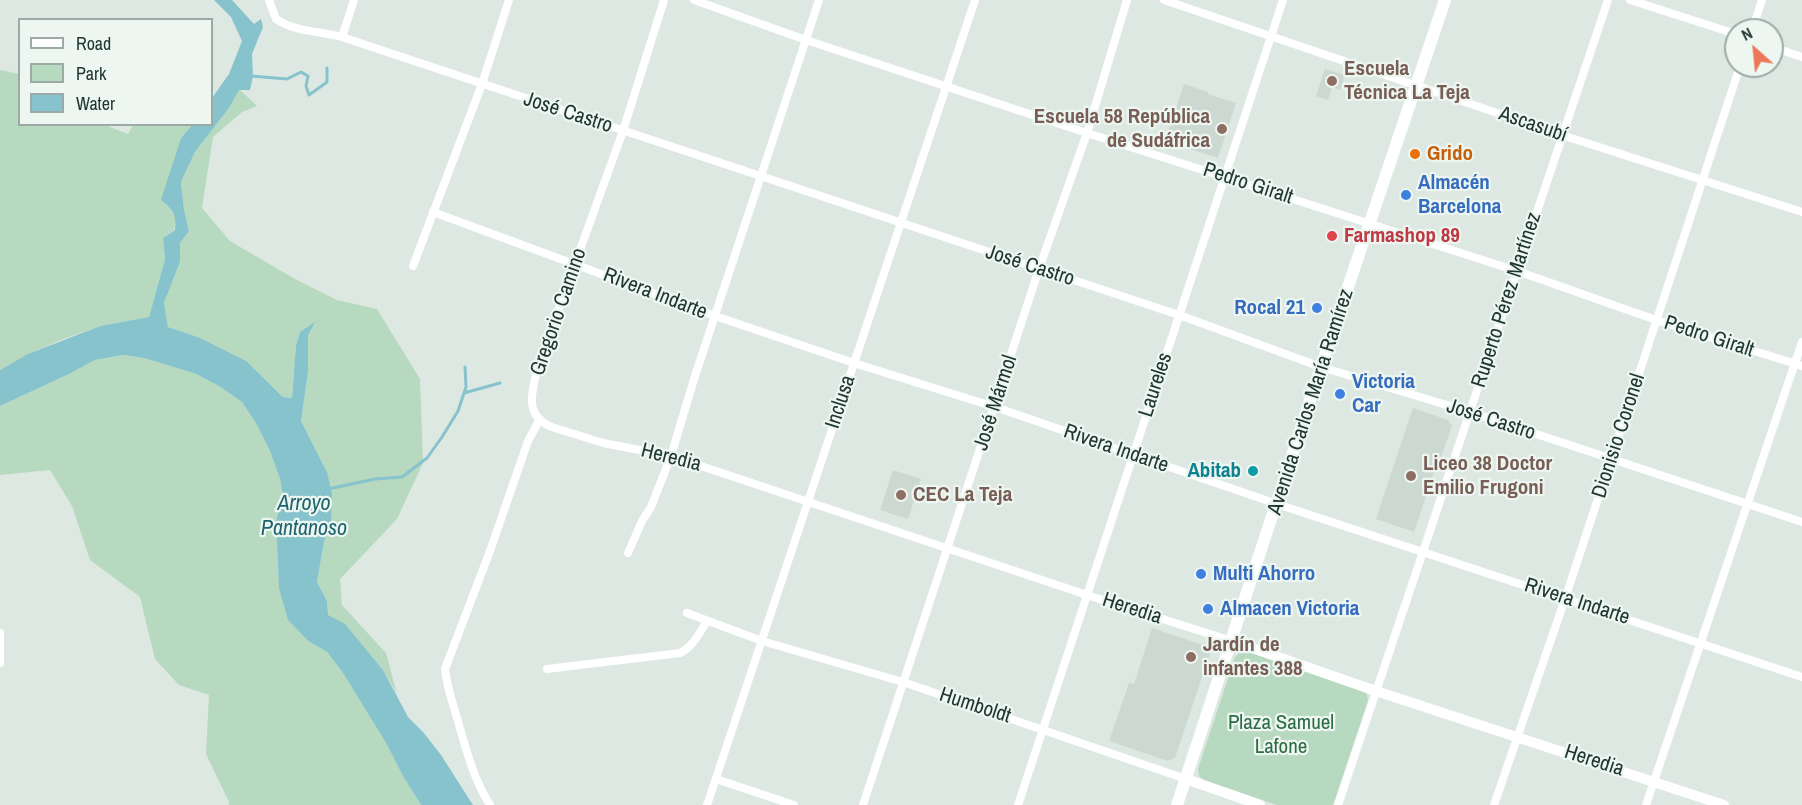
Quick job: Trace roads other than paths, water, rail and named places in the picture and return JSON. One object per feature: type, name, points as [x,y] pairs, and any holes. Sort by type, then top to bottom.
[{"type":"main road","name":"Avenida Carlos María Ramírez","points":[[1177,805],[1445,0]]},
{"type":"street","name":"José Castro","points":[[269,0],[276,19],[281,22],[314,33],[342,37],[1179,315],[1322,366],[1470,412],[1802,522]]},
{"type":"street","points":[[342,37],[354,0]]},
{"type":"street","points":[[413,266],[482,84],[509,0]]},
{"type":"street","name":"Gregorio Camino","points":[[540,419],[532,407],[531,398],[538,366],[622,131],[664,0]]},
{"type":"street","name":"Pedro Giralt","points":[[694,0],[1087,134],[1517,271],[1656,320],[1798,365]]},
{"type":"street","points":[[628,553],[651,507],[671,456],[819,0]]},
{"type":"street","name":"Inclusa","points":[[707,805],[975,0]]},
{"type":"street","name":"José Mármol","points":[[863,805],[1039,269],[1087,134],[1127,0]]},
{"type":"street","name":"Ascasubí","points":[[1164,0],[1562,135],[1802,212]]},
{"type":"street","name":"Laureles","points":[[1018,805],[1283,0]]},
{"type":"street","name":"Ruperto Pérez Martínez","points":[[1338,805],[1608,0]]},
{"type":"street","points":[[1630,0],[1724,30]]},
{"type":"street","points":[[1756,18],[1762,0]]},
{"type":"street","points":[[1784,51],[1802,57]]},
{"type":"street","name":"Dionisio Coronel","points":[[1494,805],[1565,599],[1736,78]]},
{"type":"street","name":"Rivera Indarte","points":[[433,212],[715,316],[1802,677]]},
{"type":"street","points":[[1647,805],[1747,504],[1798,365],[1802,342]]},
{"type":"street","points":[[490,805],[472,770],[447,688],[445,669],[528,441],[540,419]]},
{"type":"street","name":"Heredia","points":[[540,419],[552,427],[603,443],[671,456],[1724,805]]},
{"type":"street","name":"Humboldt","points":[[687,614],[762,641],[903,682],[1260,805]]},
{"type":"street","points":[[547,669],[680,653],[686,650],[707,621]]},
{"type":"street","points":[[0,633],[0,663]]},
{"type":"street","points":[[716,779],[794,805]]},
{"type":"water","name":"Arroyo Pantanoso","points":[[214,0],[232,0],[254,24],[261,19],[263,27],[252,54],[253,76],[250,90],[239,90],[229,108],[195,152],[181,182],[189,231],[180,243],[180,262],[164,303],[168,327],[200,338],[246,361],[283,397],[292,398],[296,345],[300,332],[315,322],[308,335],[308,372],[301,421],[327,472],[332,494],[331,521],[324,542],[317,582],[327,601],[328,615],[345,624],[383,670],[408,717],[441,755],[473,805],[421,805],[343,673],[327,652],[308,641],[288,620],[279,589],[276,521],[283,496],[280,479],[270,451],[242,402],[196,374],[144,358],[123,355],[95,360],[0,406],[0,370],[28,354],[101,326],[149,317],[165,259],[163,238],[175,230],[173,213],[161,200],[181,138],[191,126],[213,126],[213,97],[229,74],[242,41],[231,17]]},
{"type":"waterway","points":[[251,76],[287,79],[301,72],[308,76],[306,86],[309,95],[327,82],[327,68]]},
{"type":"waterway","points":[[328,489],[375,479],[402,477],[427,458],[458,411],[466,387],[465,367]]},
{"type":"waterway","points":[[464,393],[500,383]]},
{"type":"place","name":"Escuela Técnica La Teja","points":[[1332,81]]},
{"type":"place","name":"Escuela 58 República de Sudáfrica","points":[[1222,129]]},
{"type":"place","name":"Grido","points":[[1415,154]]},
{"type":"place","name":"Almacén Barcelona","points":[[1406,195]]},
{"type":"place","name":"Farmashop 89","points":[[1332,236]]},
{"type":"place","name":"Rocal 21","points":[[1317,308]]},
{"type":"place","name":"Victoria Car","points":[[1340,394]]},
{"type":"place","name":"Abitab","points":[[1253,471]]},
{"type":"place","name":"Liceo 38 Doctor Emilio Frugoni","points":[[1411,476]]},
{"type":"place","name":"CEC La Teja","points":[[901,495]]},
{"type":"place","name":"Multi Ahorro","points":[[1201,574]]},
{"type":"place","name":"Almacen Victoria","points":[[1208,609]]},
{"type":"place","name":"Jardín de infantes 388","points":[[1191,657]]},
{"type":"park label","name":"Plaza Samuel Lafone","points":[[1281,735]]}]
